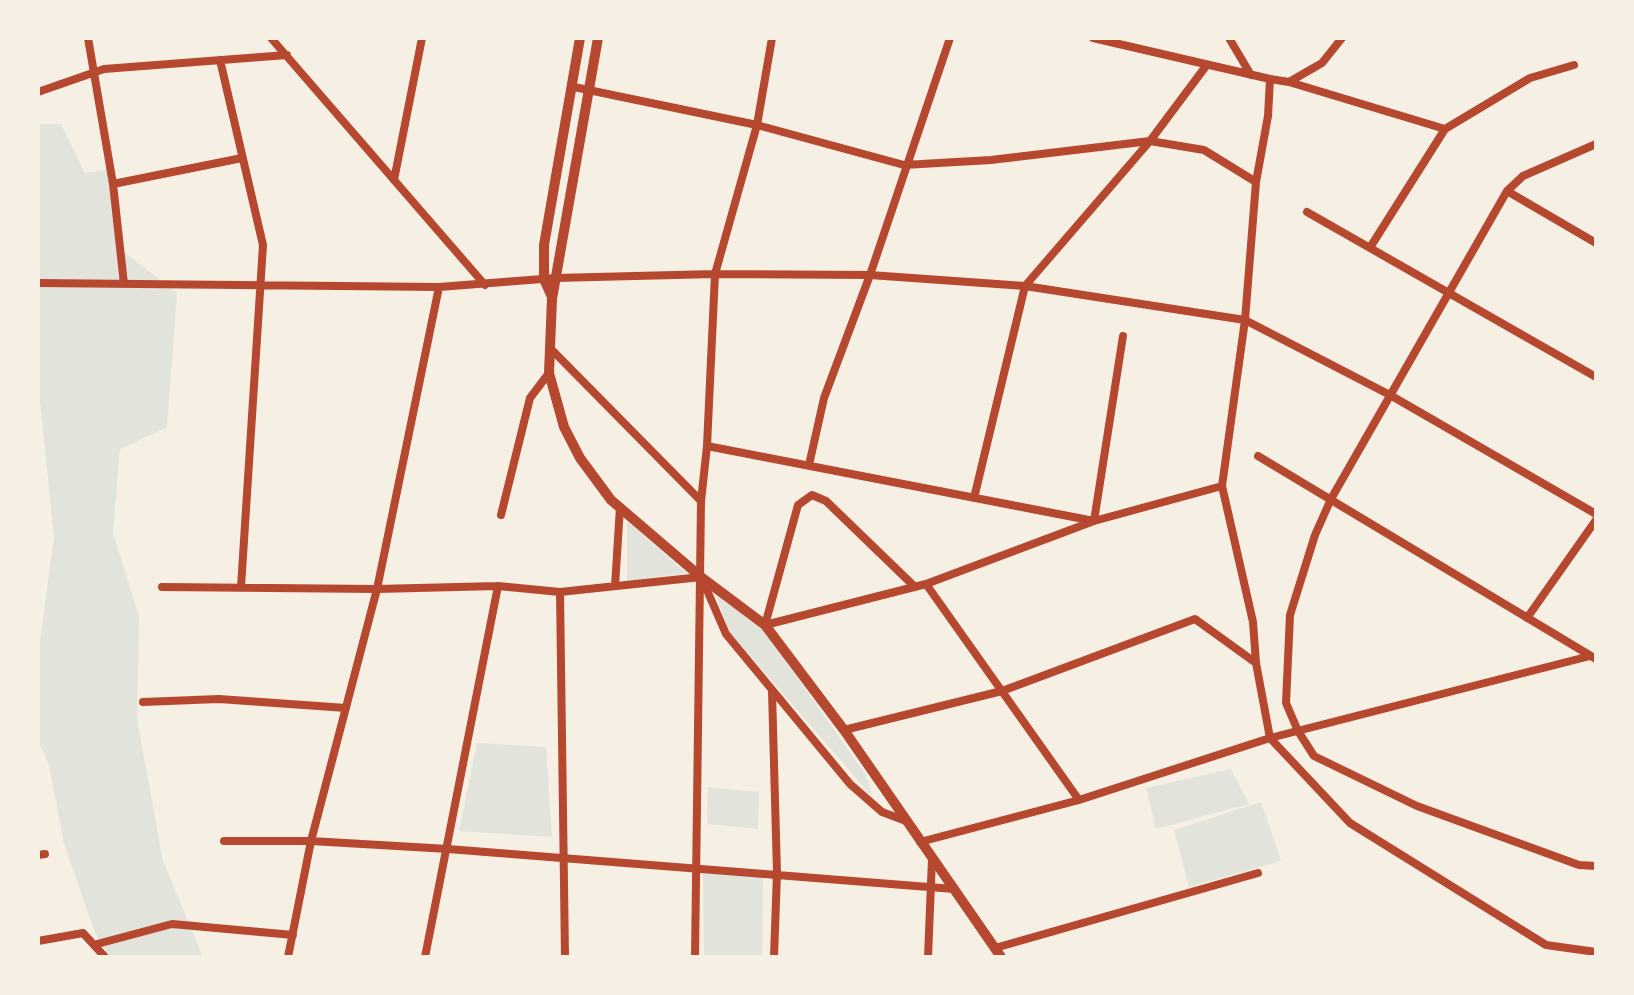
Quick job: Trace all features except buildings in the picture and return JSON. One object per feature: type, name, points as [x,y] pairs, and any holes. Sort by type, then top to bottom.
[{"type":"street","points":[[88,38],[113,184],[124,284]]},
{"type":"street","points":[[271,38],[485,285]]},
{"type":"street","points":[[394,180],[422,38]]},
{"type":"street","points":[[580,38],[574,87],[544,245],[552,299],[553,351],[549,373],[564,427],[580,458],[620,507],[701,577],[765,625],[844,730],[998,953],[1258,873]]},
{"type":"street","points":[[549,278],[591,90],[598,38]]},
{"type":"street","points":[[695,957],[701,501],[707,446],[715,274],[757,125],[772,38]]},
{"type":"street","points":[[809,465],[824,398],[870,275],[904,165],[950,38]]},
{"type":"street","points":[[1093,38],[1206,66],[1289,82],[1445,129]]},
{"type":"street","points":[[1229,38],[1251,76]]},
{"type":"street","points":[[1289,82],[1322,63],[1342,38]]},
{"type":"street","points":[[38,92],[104,69],[287,55]]},
{"type":"street","points":[[220,60],[263,245],[263,287],[241,587]]},
{"type":"street","points":[[1371,246],[1445,129],[1530,78],[1574,65]]},
{"type":"street","points":[[974,498],[1025,286],[1150,141],[1206,66]]},
{"type":"street","points":[[1270,79],[1268,116],[1256,182],[1245,320],[1222,486],[1253,622],[1256,663],[1270,738],[1350,823],[1546,945],[1596,952]]},
{"type":"street","points":[[574,87],[757,125],[904,165],[991,160],[1150,141],[1204,150],[1256,182]]},
{"type":"street","points":[[1596,144],[1523,176],[1507,191],[1331,499],[1315,535],[1290,615],[1286,703],[1298,731],[1314,756],[1417,806],[1579,865],[1596,866]]},
{"type":"street","points":[[113,184],[242,158]]},
{"type":"street","points":[[1507,191],[1596,243]]},
{"type":"street","points":[[1307,212],[1596,377]]},
{"type":"street","points":[[38,283],[439,287],[549,278],[715,274],[870,275],[1025,286],[1245,320],[1390,395],[1596,517],[1527,618]]},
{"type":"street","points":[[288,957],[311,841],[377,589],[439,287]]},
{"type":"street","points":[[1094,521],[1123,336]]},
{"type":"street","points":[[553,351],[701,501]]},
{"type":"street","points":[[501,515],[530,398],[549,373]]},
{"type":"street","points":[[707,446],[1094,521]]},
{"type":"street","points":[[1258,456],[1593,658]]},
{"type":"street","points":[[765,625],[926,584],[1094,521],[1222,486]]},
{"type":"street","points":[[765,625],[798,505],[812,495],[826,501],[915,587]]},
{"type":"street","points":[[615,586],[620,507]]},
{"type":"street","points":[[162,587],[377,589],[498,586],[560,592],[701,577]]},
{"type":"street","points":[[701,577],[726,634],[850,784],[882,812],[906,821]]},
{"type":"street","points":[[926,584],[1079,800]]},
{"type":"street","points":[[425,957],[498,586]]},
{"type":"street","points":[[560,592],[565,957]]},
{"type":"street","points":[[844,730],[1002,691],[1195,619],[1256,663]]},
{"type":"street","points":[[920,842],[1079,800],[1270,738],[1593,658]]},
{"type":"street","points":[[772,691],[777,873],[774,957]]},
{"type":"street","points":[[143,702],[219,699],[346,708]]},
{"type":"street","points":[[224,841],[311,841],[448,849],[954,889]]},
{"type":"street","points":[[928,957],[932,859]]},
{"type":"street","points":[[97,944],[172,924],[293,935]]},
{"type":"street","points":[[38,941],[83,933],[97,944],[105,957]]},
{"type":"shaded area","points":[[38,124],[61,124],[85,173],[111,169],[120,249],[177,293],[167,427],[120,449],[113,533],[139,616],[137,719],[163,861],[203,957],[110,957],[94,930],[64,844],[49,765],[38,740],[38,656],[54,537],[38,383]]},
{"type":"shaded area","points":[[627,521],[686,573],[627,581]]},
{"type":"shaded area","points":[[715,594],[765,632],[866,775],[873,798],[730,632]]},
{"type":"shaded area","points":[[477,743],[546,747],[552,837],[459,831]]},
{"type":"shaded area","points":[[1231,769],[1249,804],[1156,829],[1146,788]]},
{"type":"shaded area","points":[[708,787],[759,792],[758,829],[707,824]]},
{"type":"shaded area","points":[[1261,802],[1281,861],[1189,887],[1174,830]]},
{"type":"shaded area","points":[[703,872],[763,877],[762,957],[704,957]]}]
